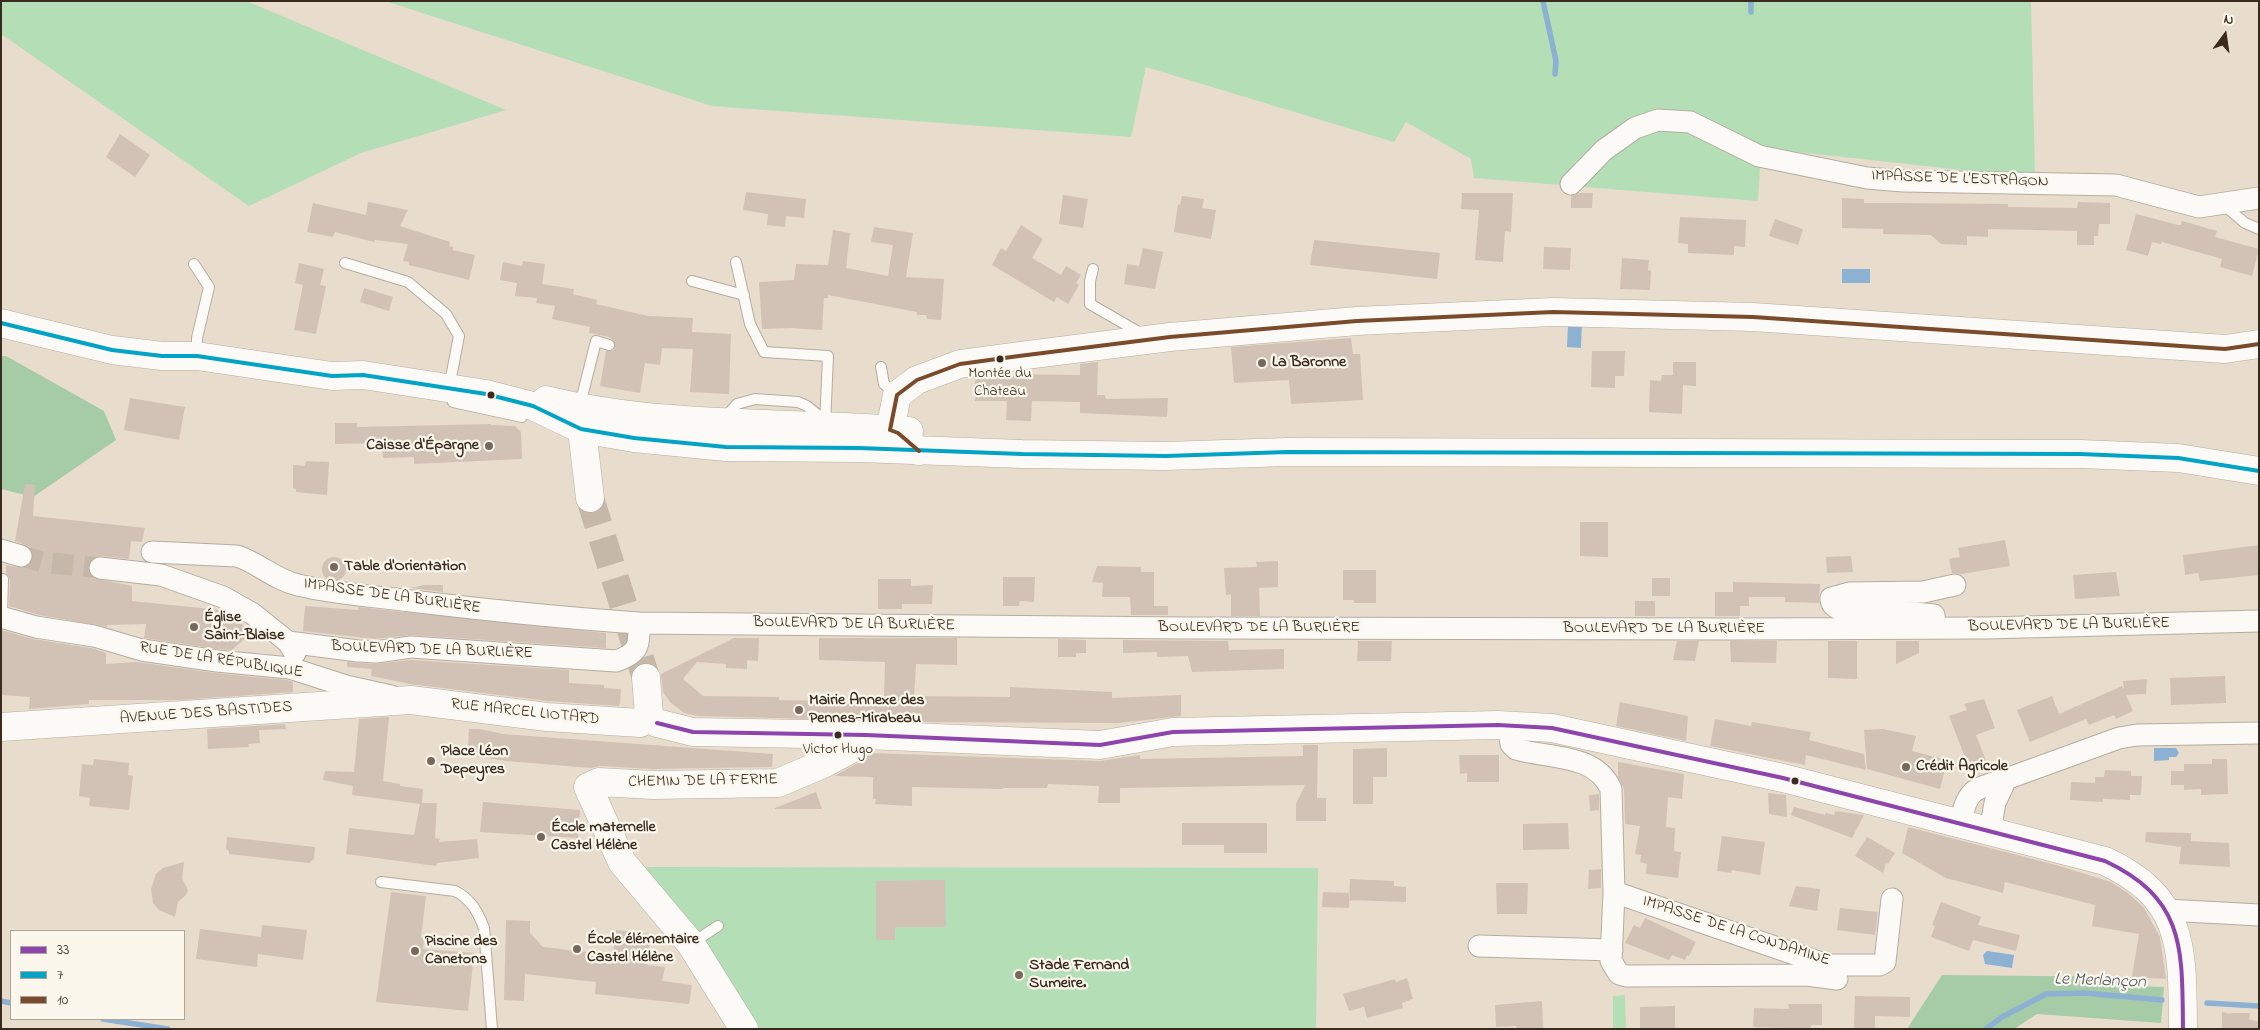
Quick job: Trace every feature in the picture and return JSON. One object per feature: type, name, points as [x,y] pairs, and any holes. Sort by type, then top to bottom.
[{"type":"street","name":"IMPASSE DE L’ESTRAGON","points":[[1571,184],[1604,150],[1635,128],[1658,120],[1690,122],[1758,156],[1867,178],[1902,181],[2116,185],[2200,207],[2224,205],[2259,198]]},
{"type":"street","points":[[1,309],[89,329],[197,347],[332,376],[363,375],[520,402],[580,419],[634,438],[726,446],[826,432],[859,448],[905,436]]},
{"type":"street","points":[[905,436],[909,390],[960,364],[1152,339],[1357,321],[1553,312],[1753,316],[2225,349],[2259,344]]},
{"type":"street","points":[[1,323],[112,350],[162,356],[197,347],[272,347],[446,389]]},
{"type":"street","points":[[580,419],[635,425],[658,419],[826,432],[1287,452],[2061,454],[2178,458],[2259,471]]},
{"type":"street","points":[[580,419],[590,498]]},
{"type":"street","name":"IMPASSE DE LA BURLIÈRE","points":[[152,552],[237,556],[249,560],[264,572],[280,580],[340,592],[536,616],[639,623]]},
{"type":"street","points":[[100,568],[162,576],[223,597],[253,614],[288,642],[295,654],[395,690],[411,700]]},
{"type":"street","points":[[1935,629],[1934,615],[1894,611],[1877,614],[1840,610],[1831,603],[1832,598],[1849,593],[1923,592],[1955,585]]},
{"type":"street","name":"RUE DE LA RÉPUBLIQUE","points":[[3,617],[36,628],[94,636],[142,650],[217,661],[290,668],[346,686],[411,700]]},
{"type":"street","name":"BOULEVARD DE LA BURLIÈRE","points":[[288,642],[358,651],[376,652],[411,647],[616,661],[628,657],[639,644],[639,623],[1185,628],[1935,629],[2259,621]]},
{"type":"street","points":[[646,678],[649,720]]},
{"type":"street","name":"RUE MARCEL LIOTARD","points":[[411,700],[546,717],[649,720],[693,732],[866,735],[1100,745],[1173,732],[1508,726],[1552,728],[1783,778],[2105,861],[2128,872],[2141,881],[2167,910]]},
{"type":"street","name":"AVENUE DES BASTIDES","points":[[1,727],[411,700]]},
{"type":"street","points":[[1508,726],[1511,744],[1516,749],[1583,763],[1598,771],[1611,789],[1614,892],[1611,961],[1619,974],[1626,976],[1807,975],[1837,979]]},
{"type":"street","points":[[1960,824],[1966,798],[1980,788],[2119,738],[2137,735],[2259,733]]},
{"type":"street","name":"CHEMIN DE LA FERME","points":[[691,944],[622,862],[588,787],[600,782],[653,785],[778,783],[826,763],[855,747],[866,735]]},
{"type":"street","points":[[1990,831],[1995,803],[2006,779]]},
{"type":"street","name":"IMPASSE DE LA CONDAMINE","points":[[1614,892],[1827,965],[1880,965],[1886,962],[1892,898]]},
{"type":"street","points":[[2183,1029],[2182,971],[2179,941],[2167,910],[2259,915]]},
{"type":"street","points":[[691,944],[744,1029]]},
{"type":"street","points":[[1479,946],[1612,950]]},
{"type":"lane","points":[[2224,205],[2245,223],[2259,229]]},
{"type":"lane","points":[[736,262],[750,324],[764,352],[828,356],[826,432]]},
{"type":"lane","points":[[345,263],[408,282],[446,314],[459,336],[446,389],[535,420],[580,419],[596,342],[608,344]]},
{"type":"lane","points":[[194,264],[209,287],[197,347]]},
{"type":"lane","points":[[1093,269],[1090,281],[1090,304],[1152,339]]},
{"type":"lane","points":[[692,281],[744,295]]},
{"type":"lane","points":[[881,367],[884,384],[909,390]]},
{"type":"lane","points":[[332,376],[410,393]]},
{"type":"lane","points":[[3,579],[3,617]]},
{"type":"lane","points":[[381,882],[455,891],[472,904],[484,928],[492,1029]]},
{"type":"lane","points":[[691,944],[718,926]]},
{"type":"green space","points":[[1,1],[246,1],[506,110],[361,153],[249,206],[1,34]]},
{"type":"green space","points":[[385,1],[2031,1],[2035,178],[1761,148],[1758,201],[1474,178],[1471,159],[1406,122],[1394,142],[1146,67],[1131,137],[712,106]]},
{"type":"green space","points":[[1,356],[6,356],[104,411],[116,440],[33,497],[1,489]]},
{"type":"green space","name":"Stade Fernand Sumeire.","points":[[638,867],[1318,868],[1316,1029],[752,1029]]},
{"type":"green space","points":[[1942,975],[2132,977],[2132,986],[2164,987],[2161,1023],[2037,1014],[2014,1029],[1907,1029]]},
{"type":"green space","points":[[1625,995],[1626,1029],[1613,1029],[1613,996]]},
{"type":"water","points":[[1842,269],[1870,269],[1870,283],[1842,283]]},
{"type":"water","points":[[1582,320],[1581,348],[1567,347],[1568,324]]},
{"type":"water","points":[[2154,748],[2176,748],[2179,753],[2176,757],[2169,757],[2169,760],[2154,761]]},
{"type":"water","points":[[1987,951],[2014,955],[2012,968],[1985,964],[1983,955]]},
{"type":"building","points":[[120,134],[150,155],[135,177],[106,157]]},
{"type":"building","points":[[746,192],[806,199],[804,218],[786,216],[785,227],[767,225],[768,214],[743,210]]},
{"type":"building","points":[[1462,193],[1513,193],[1511,232],[1505,231],[1503,262],[1475,260],[1479,210],[1461,209]]},
{"type":"building","points":[[1580,193],[1593,193],[1592,208],[1571,208],[1571,196]]},
{"type":"building","points":[[1063,195],[1088,199],[1083,228],[1059,224]]},
{"type":"building","points":[[1182,196],[1204,199],[1202,208],[1216,210],[1211,239],[1174,232],[1178,204],[1180,205]]},
{"type":"building","points":[[1842,198],[1864,199],[1864,203],[2008,204],[2008,207],[2077,208],[2078,202],[2110,203],[2110,224],[2099,224],[2098,236],[2094,236],[2094,245],[2077,245],[2077,231],[1988,229],[1988,237],[1967,236],[1967,245],[1941,244],[1931,235],[1883,234],[1883,229],[1842,228]]},
{"type":"building","points":[[368,202],[408,210],[400,226],[450,242],[449,246],[453,247],[453,250],[475,255],[469,280],[409,265],[409,262],[403,261],[408,244],[375,240],[374,242],[335,232],[333,237],[307,232],[313,203],[366,215]]},
{"type":"building","points":[[2136,214],[2178,225],[2181,225],[2182,221],[2217,231],[2215,237],[2259,249],[2252,276],[2220,267],[2222,259],[2162,242],[2161,244],[2152,242],[2148,256],[2126,250]]},
{"type":"building","points":[[1680,217],[1746,220],[1745,247],[1734,246],[1734,255],[1688,253],[1688,244],[1678,243]]},
{"type":"building","points":[[1775,219],[1803,229],[1798,245],[1769,236]]},
{"type":"building","points":[[1021,225],[1043,239],[1032,258],[1061,275],[1066,266],[1081,275],[1076,283],[1079,285],[1068,304],[1057,297],[1054,302],[992,265],[1001,248],[1006,251]]},
{"type":"building","points":[[874,227],[913,233],[906,277],[944,279],[941,320],[927,319],[926,315],[917,315],[917,312],[828,295],[828,298],[824,298],[822,330],[762,329],[759,282],[794,280],[796,264],[828,265],[833,230],[850,233],[846,268],[888,276],[893,245],[871,242]]},
{"type":"building","points":[[1314,240],[1440,253],[1437,279],[1310,265]]},
{"type":"building","points":[[1544,247],[1571,248],[1570,270],[1543,269]]},
{"type":"building","points":[[1143,248],[1163,252],[1155,289],[1124,284],[1127,264],[1139,266]]},
{"type":"building","points":[[1622,258],[1649,260],[1648,270],[1651,271],[1650,290],[1620,289]]},
{"type":"building","points":[[523,261],[545,264],[542,284],[574,289],[573,294],[597,300],[596,304],[648,316],[693,318],[692,332],[731,334],[729,394],[690,392],[693,349],[662,348],[660,365],[645,363],[640,393],[600,386],[606,351],[614,350],[614,341],[609,337],[589,333],[590,327],[552,319],[555,306],[536,303],[537,298],[515,296],[517,283],[500,280],[503,262],[522,266]]},
{"type":"building","points":[[299,263],[324,269],[320,285],[326,286],[316,334],[294,330],[303,285],[295,283]]},
{"type":"building","points":[[364,288],[393,297],[389,311],[360,302]]},
{"type":"building","points":[[1351,338],[1353,354],[1360,354],[1363,400],[1291,404],[1289,380],[1234,383],[1231,347]]},
{"type":"building","points":[[1592,351],[1625,351],[1624,376],[1615,376],[1615,388],[1591,387]]},
{"type":"building","points":[[1098,362],[1097,395],[1105,395],[1106,399],[1168,398],[1167,417],[1080,413],[1080,402],[1032,401],[1031,421],[1006,420],[1007,401],[975,401],[975,378],[1000,374],[1080,375],[1080,364]]},
{"type":"building","points":[[1673,362],[1696,362],[1696,386],[1683,385],[1682,414],[1649,412],[1650,380],[1661,381],[1662,375],[1673,375]]},
{"type":"building","points":[[130,398],[185,407],[179,440],[124,430]]},
{"type":"building","points":[[335,423],[357,423],[357,427],[491,424],[515,426],[521,432],[522,459],[414,464],[414,457],[383,458],[382,443],[335,444]]},
{"type":"building","points":[[306,461],[329,462],[327,495],[296,492],[296,489],[293,488],[293,465],[305,466]]},
{"type":"building","points":[[25,484],[35,485],[33,516],[145,528],[142,542],[131,541],[129,559],[101,556],[90,560],[89,573],[93,578],[132,586],[132,601],[220,610],[238,620],[250,634],[232,650],[218,649],[144,638],[146,624],[107,625],[107,627],[39,615],[9,606],[10,579],[6,573],[6,565],[23,568],[29,565],[33,559],[30,547],[15,541]]},
{"type":"building","points":[[1580,522],[1608,522],[1608,557],[1580,556]]},
{"type":"building","points":[[2005,540],[2010,566],[1961,574],[1952,573],[1949,559],[1960,557],[1958,548]]},
{"type":"building","points":[[2259,545],[2259,575],[2200,581],[2198,573],[2185,575],[2183,555]]},
{"type":"building","points":[[1851,556],[1853,572],[1827,573],[1826,557]]},
{"type":"building","points":[[334,557],[343,560],[346,569],[343,578],[334,581],[325,578],[322,569],[325,560]]},
{"type":"building","points":[[1278,561],[1278,587],[1259,588],[1260,616],[1231,616],[1231,594],[1226,595],[1224,568],[1257,567],[1256,562]]},
{"type":"building","points":[[1097,566],[1141,567],[1141,572],[1154,572],[1154,606],[1168,606],[1168,615],[1131,615],[1130,597],[1102,597],[1103,583],[1092,582]]},
{"type":"building","points":[[1343,570],[1376,570],[1376,603],[1354,603],[1354,600],[1343,600]]},
{"type":"building","points":[[2116,572],[2120,596],[2075,599],[2073,575]]},
{"type":"building","points":[[1003,577],[1035,577],[1034,602],[1020,601],[1019,606],[1003,606]]},
{"type":"building","points":[[1652,578],[1670,578],[1670,596],[1652,596]]},
{"type":"building","points":[[878,579],[911,579],[911,586],[933,585],[932,604],[902,604],[902,609],[878,609]]},
{"type":"building","points":[[1733,582],[1820,584],[1819,603],[1785,602],[1785,597],[1749,597],[1749,606],[1740,606],[1740,616],[1715,616],[1715,592],[1733,592]]},
{"type":"building","points":[[423,585],[443,585],[443,592],[411,588]]},
{"type":"building","points":[[1635,601],[1655,601],[1655,616],[1635,616]]},
{"type":"building","points":[[305,606],[358,610],[358,607],[606,633],[606,648],[412,635],[375,639],[303,631]]},
{"type":"building","points":[[1,630],[33,639],[91,648],[106,653],[106,664],[137,662],[215,673],[287,680],[293,682],[293,692],[181,700],[89,700],[89,704],[29,709],[30,697],[1,695]]},
{"type":"building","points":[[734,638],[759,638],[758,661],[747,660],[747,669],[726,668],[726,664],[697,662],[683,679],[703,696],[779,697],[779,700],[862,702],[862,699],[884,698],[885,662],[819,660],[819,638],[957,638],[957,665],[916,664],[914,696],[1010,697],[1010,687],[1112,692],[1112,698],[1181,695],[1181,716],[1119,723],[929,722],[698,716],[684,713],[670,702],[663,692],[661,674]]},
{"type":"building","points":[[1058,639],[1086,640],[1086,653],[1076,653],[1076,657],[1058,657]]},
{"type":"building","points":[[1123,640],[1228,641],[1229,650],[1284,649],[1284,669],[1192,672],[1188,656],[1157,657],[1157,652],[1123,653]]},
{"type":"building","points":[[1358,641],[1392,641],[1391,661],[1357,661]]},
{"type":"building","points":[[1677,641],[1699,641],[1695,661],[1673,660]]},
{"type":"building","points":[[1730,641],[1777,641],[1776,663],[1731,662]]},
{"type":"building","points":[[1828,641],[1857,641],[1857,679],[1828,678]]},
{"type":"building","points":[[1896,641],[1919,641],[1919,653],[1896,664]]},
{"type":"building","points":[[411,660],[569,670],[569,683],[604,685],[604,688],[621,689],[620,704],[618,706],[548,701],[410,684],[371,676],[372,669],[347,667],[347,662],[375,664]]},
{"type":"building","points":[[2225,676],[2226,703],[2171,705],[2170,678]]},
{"type":"building","points":[[2147,679],[2146,694],[2126,695],[2133,711],[2116,719],[2114,715],[2089,725],[2086,719],[2030,742],[2017,710],[2052,696],[2059,714],[2122,686],[2124,690],[2123,681]]},
{"type":"building","points":[[1984,699],[1995,728],[1976,735],[1987,763],[1970,770],[1949,716],[1967,710],[1964,704]]},
{"type":"building","points":[[1620,702],[1688,716],[1686,741],[1616,726]]},
{"type":"building","points":[[389,717],[383,781],[400,784],[400,786],[423,789],[422,803],[437,803],[435,838],[440,839],[439,842],[477,839],[479,858],[437,863],[436,866],[346,854],[349,828],[414,835],[420,804],[352,795],[353,786],[323,780],[325,771],[354,772],[359,719]]},
{"type":"building","points":[[1715,719],[1751,726],[1752,722],[1811,732],[1809,740],[1864,754],[1866,770],[1806,755],[1805,765],[1710,746]]},
{"type":"building","points":[[285,724],[286,729],[259,730],[260,743],[248,744],[249,747],[208,749],[207,729]]},
{"type":"building","points":[[469,729],[480,729],[503,734],[773,754],[772,767],[653,769],[600,766],[591,768],[506,761],[470,755],[468,748]]},
{"type":"building","name":"Crédit Agricole","points":[[1883,729],[1916,736],[1912,751],[1947,760],[1940,789],[1867,769],[1864,730]]},
{"type":"building","points":[[1303,745],[1318,745],[1317,798],[1326,798],[1326,821],[1296,821],[1296,804],[1305,785],[1120,788],[1120,803],[1098,803],[1099,786],[1048,784],[1047,788],[1003,789],[912,787],[912,806],[875,804],[876,799],[873,799],[873,777],[834,776],[862,761],[871,753],[1100,761],[1140,755],[1140,759],[1303,756]]},
{"type":"building","points":[[1387,748],[1387,777],[1373,777],[1373,804],[1353,804],[1353,749]]},
{"type":"building","points":[[1459,755],[1499,755],[1499,782],[1467,782],[1467,773],[1460,774]]},
{"type":"building","points":[[94,759],[129,763],[128,775],[133,776],[129,810],[89,806],[90,798],[79,796],[82,764],[93,765]]},
{"type":"building","points":[[2212,759],[2227,759],[2228,794],[2201,795],[2201,789],[2184,790],[2184,785],[2171,785],[2171,771],[2184,771],[2184,764],[2212,764]]},
{"type":"building","points":[[1618,762],[1684,774],[1682,799],[1668,797],[1666,827],[1675,828],[1674,851],[1681,852],[1678,878],[1646,874],[1647,864],[1640,862],[1641,855],[1635,854],[1640,826],[1625,824],[1624,789],[1618,777]]},
{"type":"building","points":[[2105,770],[2131,771],[2131,776],[2142,776],[2141,795],[2130,795],[2130,800],[2103,799],[2103,802],[2070,800],[2071,782],[2095,783],[2095,777],[2104,777]]},
{"type":"building","points":[[816,792],[822,809],[775,809],[775,808]]},
{"type":"building","points":[[1768,793],[1786,795],[1787,817],[1769,814]]},
{"type":"building","points":[[1599,794],[1599,810],[1590,811],[1589,795]]},
{"type":"building","points":[[483,802],[580,810],[578,838],[480,832]]},
{"type":"building","points":[[1794,807],[1825,815],[1826,813],[1834,815],[1835,811],[1864,815],[1852,838],[1791,815]]},
{"type":"building","points":[[1182,823],[1267,823],[1267,853],[1224,853],[1224,845],[1182,845]]},
{"type":"building","points":[[1568,823],[1569,849],[1523,850],[1523,824]]},
{"type":"building","points":[[1908,827],[2056,865],[2111,882],[2129,894],[2144,908],[2160,937],[2166,979],[2132,977],[2139,934],[2092,926],[2095,905],[2005,882],[2003,893],[1946,878],[1902,853]]},
{"type":"building","points":[[2146,832],[2191,833],[2191,841],[2229,843],[2230,867],[2179,864],[2181,847],[2145,842]]},
{"type":"building","points":[[1722,836],[1765,842],[1760,875],[1732,870],[1731,873],[1717,871]]},
{"type":"building","points":[[227,837],[315,847],[314,859],[309,863],[229,854],[229,851],[226,849]]},
{"type":"building","points":[[1867,837],[1895,853],[1888,864],[1886,863],[1883,873],[1855,856]]},
{"type":"building","points":[[184,862],[182,878],[188,890],[186,895],[178,902],[175,917],[159,910],[153,903],[151,889],[156,874],[163,868]]},
{"type":"building","points":[[1601,869],[1601,888],[1588,889],[1589,870]]},
{"type":"building","points":[[1350,879],[1394,881],[1394,886],[1406,887],[1406,902],[1349,900]]},
{"type":"building","points":[[945,880],[946,927],[895,927],[895,940],[876,940],[876,881]]},
{"type":"building","points":[[1496,883],[1528,883],[1527,914],[1497,914]]},
{"type":"building","points":[[1796,886],[1820,889],[1817,911],[1789,906]]},
{"type":"building","name":"Piscine des Canetons","points":[[391,892],[426,896],[421,938],[424,938],[423,949],[474,953],[468,1011],[376,1002]]},
{"type":"building","points":[[1323,892],[1350,893],[1349,908],[1322,907]]},
{"type":"building","points":[[1941,902],[1981,917],[1978,925],[2020,935],[2016,951],[1973,940],[1969,951],[1931,937],[1935,926],[1932,925]]},
{"type":"building","points":[[1840,908],[1878,912],[1875,935],[1837,930]]},
{"type":"building","points":[[1645,918],[1696,942],[1689,956],[1687,955],[1685,960],[1672,955],[1669,960],[1625,943],[1634,925],[1640,928]]},
{"type":"building","points":[[506,920],[530,921],[530,933],[543,947],[613,955],[616,930],[651,934],[647,965],[665,967],[662,981],[692,985],[689,1004],[595,994],[596,982],[525,974],[524,1001],[504,1000]]},
{"type":"building","points":[[262,925],[307,930],[303,960],[258,954],[257,967],[196,959],[200,929],[261,937]]},
{"type":"building","points":[[1407,978],[1413,999],[1402,1003],[1403,1008],[1367,1018],[1364,1007],[1349,1011],[1343,994],[1395,979],[1396,982]]},
{"type":"building","points":[[1855,996],[1910,997],[1910,1017],[1875,1016],[1875,1029],[1854,1028]]},
{"type":"building","points":[[1542,1001],[1543,1029],[1517,1029],[1516,1026],[1496,1027],[1495,1005]]},
{"type":"building","points":[[1788,1004],[1822,1004],[1822,1025],[1811,1025],[1811,1029],[1753,1027],[1754,1008],[1789,1009]]},
{"type":"building","points":[[1675,1006],[1675,1029],[1640,1029],[1640,1007]]},
{"type":"building","points":[[2222,1012],[2230,1014],[2250,1013],[2249,1019],[2259,1022],[2259,1029],[2222,1029]]},
{"type":"waterway","points":[[1543,1],[1556,61],[1555,74]]},
{"type":"waterway","points":[[1751,1],[1751,12]]},
{"type":"waterway","name":"Le Merlançon","points":[[1986,1029],[2002,1017],[2046,994],[2085,993],[2162,1000]]},
{"type":"waterway","name":"Le Merlançon","points":[[1,1001],[10,1003]]},
{"type":"waterway","points":[[2207,1003],[2259,1006]]},
{"type":"waterway","name":"Le Merlançon","points":[[110,1020],[168,1029]]},
{"type":"tunnel","points":[[590,498],[646,678]]},
{"type":"tunnel","points":[[21,556],[43,562],[100,568]]},
{"type":"transit line","name":"10","points":[[919,451],[898,433],[890,430],[897,395],[917,380],[960,364],[1170,337],[1357,321],[1553,312],[1753,317],[2225,349],[2259,344]]},
{"type":"transit line","name":"7","points":[[1,323],[112,350],[162,356],[197,356],[332,376],[363,375],[486,394],[533,406],[581,429],[634,438],[726,447],[859,448],[1022,454],[1166,456],[1287,452],[2080,454],[2178,458],[2259,471]]},
{"type":"transit line","name":"33","points":[[657,723],[693,732],[866,735],[1100,745],[1173,732],[1498,725],[1552,728],[1783,778],[2105,861],[2132,876],[2151,892],[2165,910],[2174,930],[2179,951],[2182,975],[2183,1029]]},
{"type":"place","name":"Montée du Chateau","points":[[1000,359]]},
{"type":"place","name":"La Baronne","points":[[1262,363]]},
{"type":"place","name":"Caisse d'Épargne","points":[[489,446]]},
{"type":"place","name":"Table d'Orientation","points":[[334,567]]},
{"type":"place","name":"Église Saint-Blaise","points":[[194,627]]},
{"type":"place","name":"Mairie Annexe des Pennes-Mirabeau","points":[[799,710]]},
{"type":"place","name":"Victor Hugo","points":[[838,735]]},
{"type":"place","name":"Place Léon Depeyres","points":[[431,761]]},
{"type":"place","name":"Crédit Agricole","points":[[1906,767]]},
{"type":"place","name":"École maternelle Castel Hélène","points":[[541,837]]},
{"type":"place","name":"École élémentaire Castel Hélène","points":[[577,949]]},
{"type":"place","name":"Piscine des Canetons","points":[[415,951]]},
{"type":"place","name":"Stade Fernand Sumeire.","points":[[1019,975]]}]
